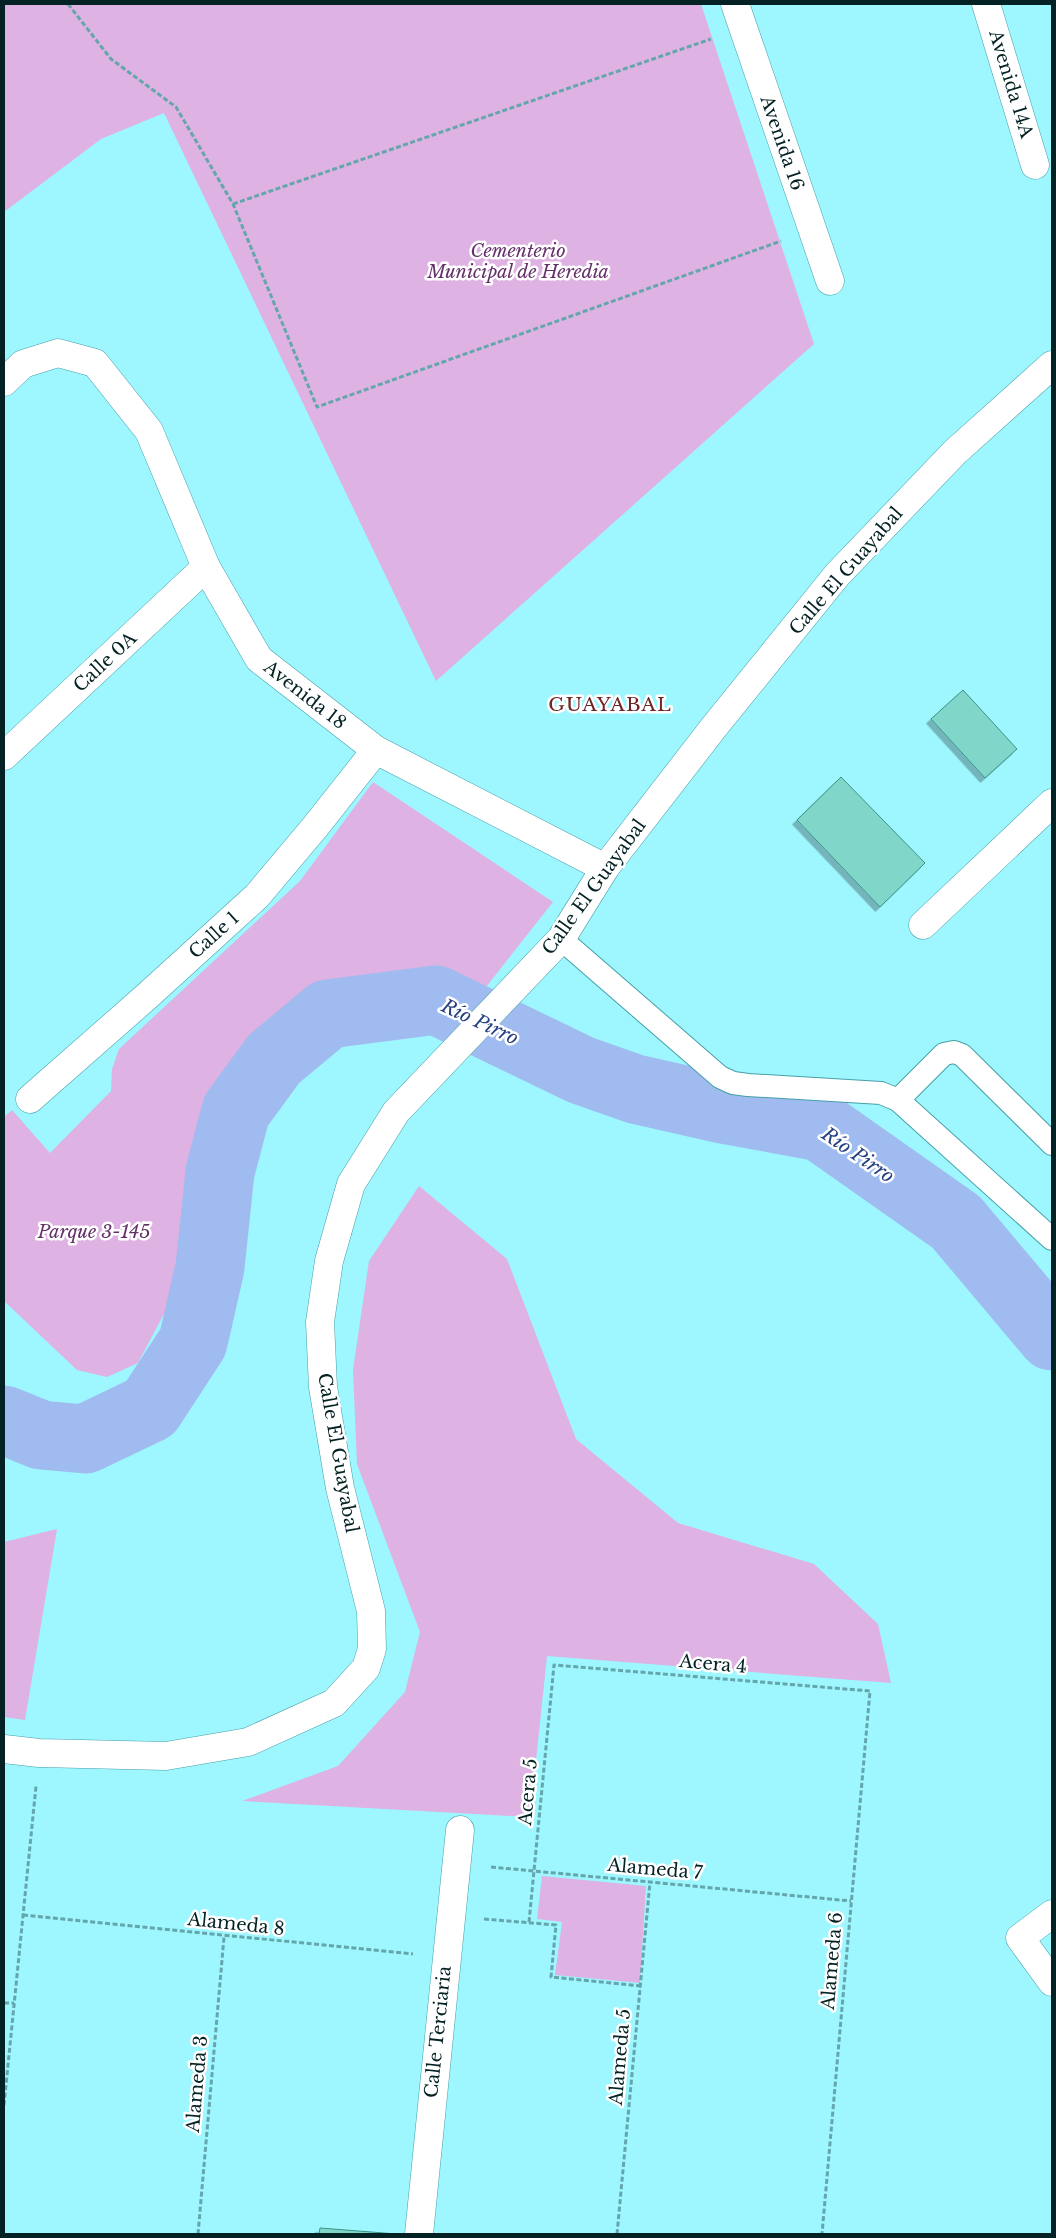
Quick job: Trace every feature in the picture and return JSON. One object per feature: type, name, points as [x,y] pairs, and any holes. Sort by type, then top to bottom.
[{"type":"street","name":"Avenida 14A","points":[[986,4],[1035,165]]},
{"type":"street","name":"Avenida 16","points":[[739,16],[830,281]]},
{"type":"street","name":"Avenida 18","points":[[4,382],[23,364],[58,353],[95,363],[149,430],[206,567],[259,658],[376,750],[605,868]]},
{"type":"street","name":"Calle El Guayabal","points":[[4,1749],[39,1753],[166,1756],[248,1742],[334,1703],[366,1668],[372,1649],[371,1611],[340,1488],[323,1387],[320,1322],[329,1261],[351,1184],[396,1112],[561,939],[605,868],[837,575],[954,452],[1052,365]]},
{"type":"street","name":"Calle 0A","points":[[4,756],[206,567]]},
{"type":"street","name":"Calle 1","points":[[30,1099],[256,896],[315,827],[376,750]]},
{"type":"street","points":[[923,925],[1052,803]]},
{"type":"street","name":"Calle Terciaria","points":[[418,2234],[460,1830]]},
{"type":"street","points":[[1052,1914],[1020,1938],[1052,1982]]},
{"type":"lane","points":[[561,939],[720,1077],[726,1080],[748,1085],[881,1093],[898,1100],[1052,1239]]},
{"type":"lane","points":[[898,1100],[944,1054],[954,1052],[962,1056],[1052,1144]]},
{"type":"path","points":[[68,4],[111,59],[176,108],[232,204],[317,408],[812,230]]},
{"type":"path","points":[[232,204],[739,16]]},
{"type":"path","name":"Acera 4","points":[[554,1665],[870,1691]]},
{"type":"path","name":"Acera 5","points":[[529,1922],[554,1665]]},
{"type":"path","name":"Alameda 6","points":[[822,2234],[870,1691]]},
{"type":"path","points":[[4,2105],[39,1753]]},
{"type":"path","name":"Alameda 7","points":[[456,1864],[851,1901]]},
{"type":"path","name":"Alameda 5","points":[[618,2234],[650,1882]]},
{"type":"path","name":"Alameda 8","points":[[23,1915],[224,1937],[446,1957]]},
{"type":"path","points":[[451,1916],[556,1924],[551,1977],[641,1986]]},
{"type":"path","name":"Alameda 3","points":[[198,2234],[224,1937]]},
{"type":"path","points":[[4,2002],[14,2004]]},
{"type":"green space","name":"Cementerio Municipal de Heredia","points":[[4,4],[701,4],[814,344],[436,681],[164,113],[101,139],[4,212]]},
{"type":"green space","name":"Parque 3-145","points":[[373,782],[553,902],[475,1001],[412,983],[353,990],[294,1022],[241,1063],[211,1118],[195,1194],[167,1308],[138,1363],[107,1377],[77,1370],[4,1301],[4,1117],[12,1110],[50,1153],[111,1091],[112,1069],[119,1049],[300,881]]},
{"type":"green space","points":[[419,1186],[507,1259],[576,1439],[678,1523],[814,1564],[878,1624],[891,1683],[547,1656],[530,1817],[242,1801],[338,1766],[405,1692],[420,1632],[357,1464],[353,1370],[369,1261]]},
{"type":"green space","points":[[57,1529],[25,1720],[4,1717],[4,1542]]},
{"type":"green space","points":[[542,1876],[646,1886],[640,1983],[555,1975],[562,1922],[537,1919]]},
{"type":"building","points":[[963,690],[1017,749],[985,778],[931,719]]},
{"type":"building","points":[[841,777],[925,863],[880,907],[797,820]]},
{"type":"building","points":[[320,2228],[397,2234],[319,2234]]},
{"type":"waterway","name":"Río Pirro","points":[[4,1420],[41,1435],[85,1439],[150,1408],[193,1342],[210,1267],[220,1172],[236,1111],[274,1059],[328,1014],[436,1000],[581,1070],[635,1089],[723,1109],[821,1127],[956,1222],[1052,1336]]},
{"type":"district","name":"GUAYABAL","points":[[610,704]]}]
